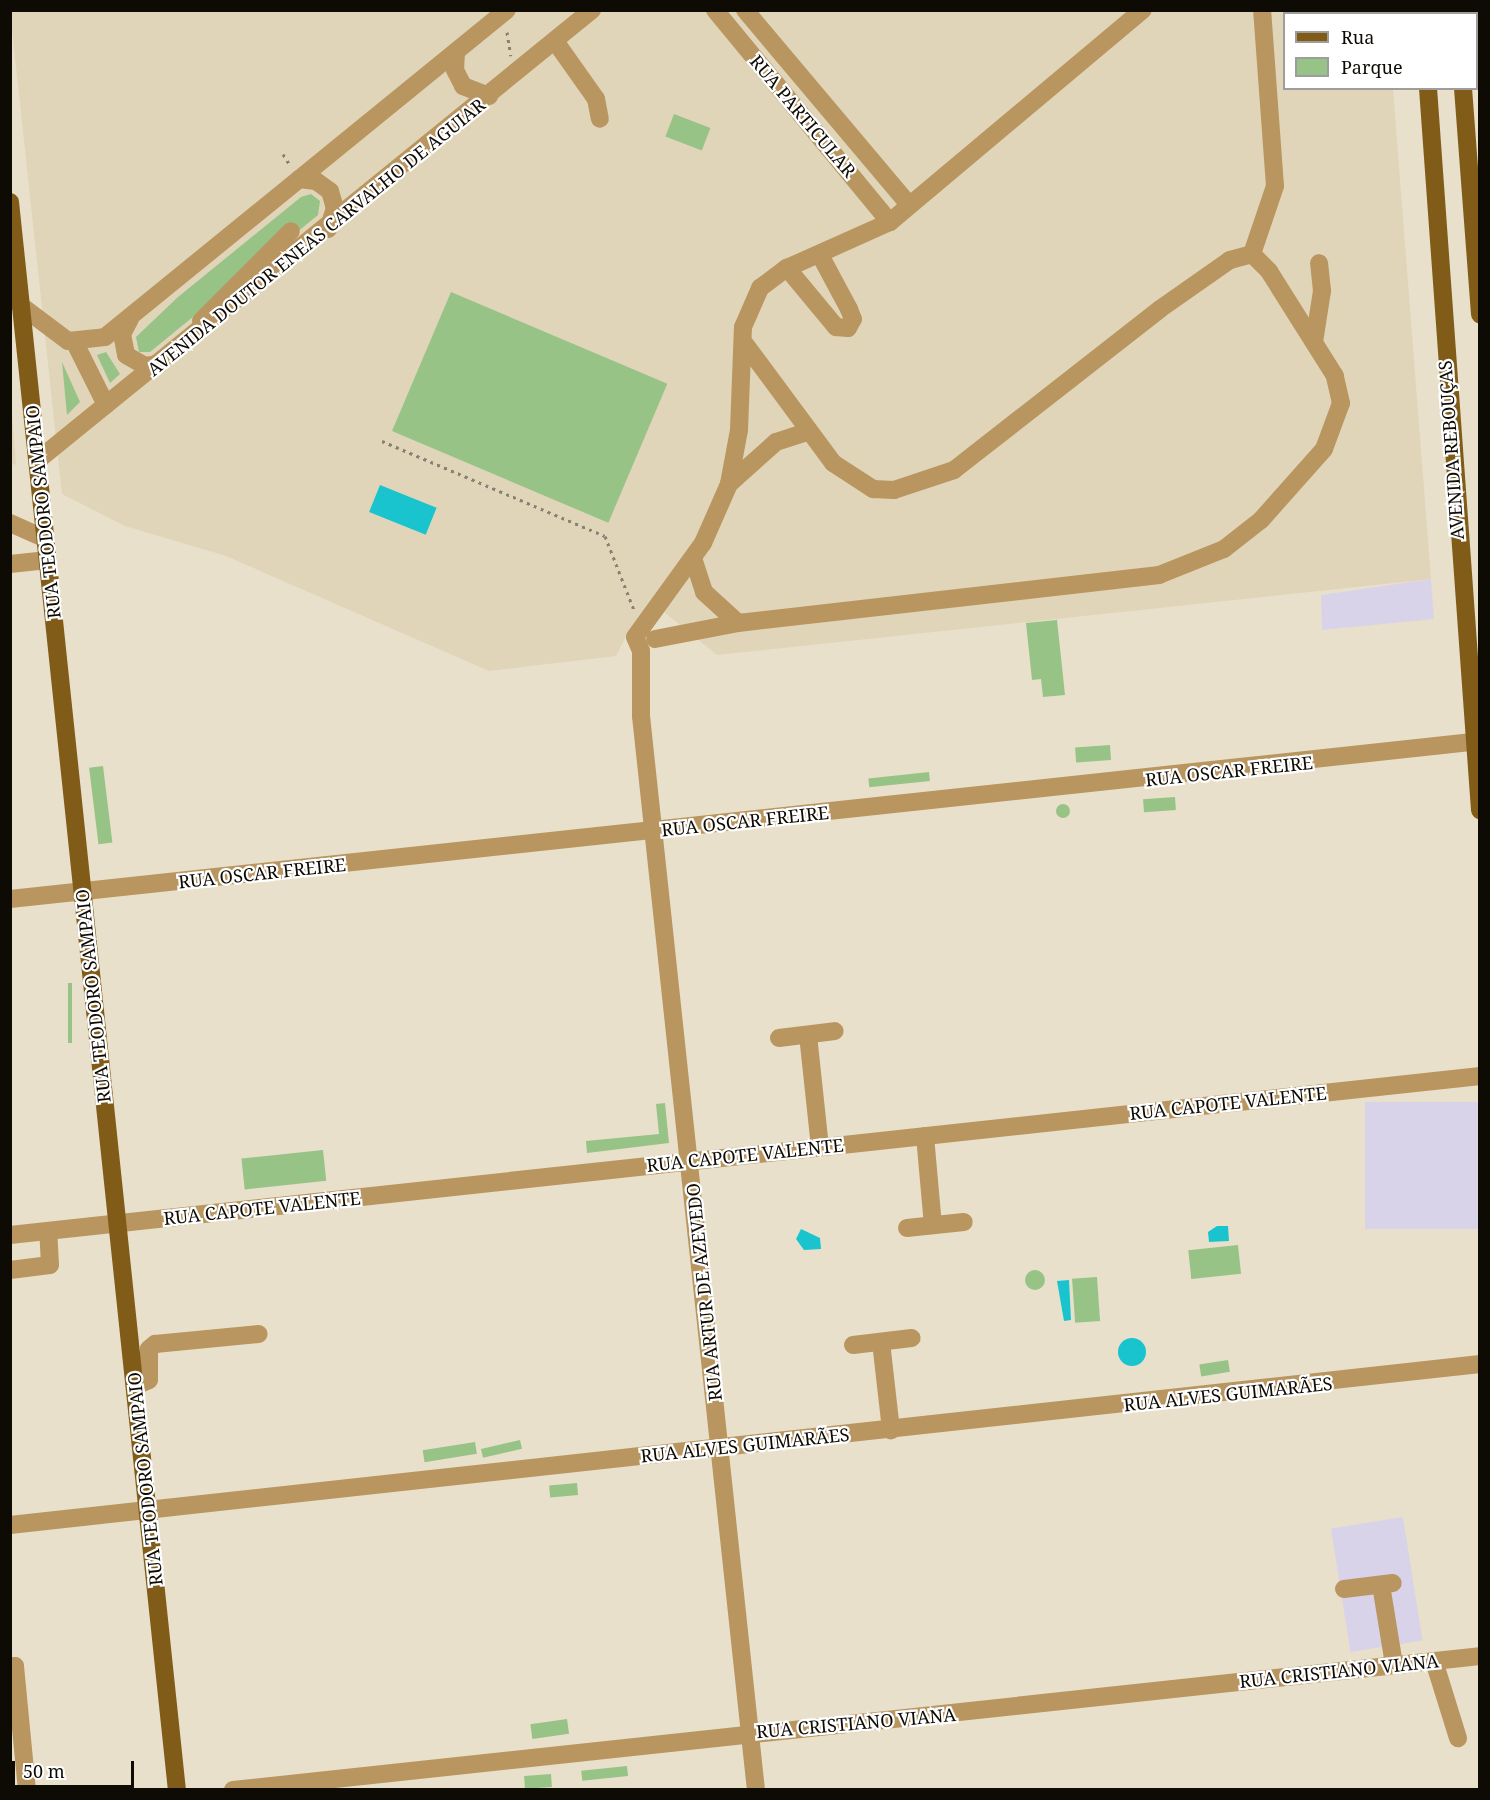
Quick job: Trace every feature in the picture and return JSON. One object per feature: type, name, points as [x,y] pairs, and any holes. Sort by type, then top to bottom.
[{"type":"main road","name":"AVENIDA REBOUÇAS","points":[[1428,90],[1477,742],[1479,810]]},
{"type":"main road","points":[[1463,90],[1479,315]]},
{"type":"main road","name":"RUA TEODORO SAMPAIO","points":[[10,202],[177,1790]]},
{"type":"street","name":"AVENIDA DOUTOR ENEAS CARVALHO DE AGUIAR","points":[[38,460],[327,230],[592,10]]},
{"type":"street","name":"RUA PARTICULAR","points":[[715,10],[890,222]]},
{"type":"street","name":"RUA PARTICULAR","points":[[745,10],[909,205]]},
{"type":"street","points":[[644,638],[693,558],[729,484],[745,344],[743,327],[755,296],[787,268],[890,222],[1143,10]]},
{"type":"street","points":[[1251,254],[1275,186],[1262,10]]},
{"type":"street","points":[[75,343],[105,337],[506,11]]},
{"type":"street","points":[[555,41],[596,99],[600,118]]},
{"type":"street","points":[[456,52],[459,81],[472,93],[489,96]]},
{"type":"street","points":[[299,179],[321,183],[333,196],[335,214],[327,230]]},
{"type":"street","points":[[189,340],[217,301],[291,231]]},
{"type":"street","points":[[644,638],[738,622],[1159,575],[1224,549],[1269,511],[1324,449],[1336,424],[1341,403],[1335,376],[1269,271],[1251,254]]},
{"type":"street","points":[[745,344],[806,432],[852,479],[873,489],[894,490],[954,470],[1160,309],[1230,260],[1251,254]]},
{"type":"street","points":[[787,268],[836,327],[848,328],[853,319],[820,255]]},
{"type":"street","points":[[1314,342],[1322,291],[1319,263]]},
{"type":"street","points":[[20,305],[49,330],[75,343],[106,405]]},
{"type":"street","points":[[133,315],[124,327],[123,349],[138,364],[160,364]]},
{"type":"street","points":[[729,484],[776,442],[806,432]]},
{"type":"street","points":[[10,523],[46,539]]},
{"type":"street","points":[[693,558],[704,592],[738,622]]},
{"type":"street","points":[[10,564],[48,560]]},
{"type":"street","name":"RUA ARTUR DE AZEVEDO","points":[[644,638],[641,716],[756,1790]]},
{"type":"street","name":"RUA OSCAR FREIRE","points":[[10,899],[1477,742]]},
{"type":"street","points":[[779,1038],[835,1031]]},
{"type":"street","points":[[808,1035],[820,1147]]},
{"type":"street","name":"RUA CAPOTE VALENTE","points":[[10,1235],[49,1239],[117,1224],[1479,1076]]},
{"type":"street","points":[[926,1136],[933,1225]]},
{"type":"street","points":[[907,1228],[964,1222]]},
{"type":"street","points":[[10,1270],[50,1265],[49,1239]]},
{"type":"street","points":[[135,1386],[149,1380],[149,1349],[154,1344],[259,1334]]},
{"type":"street","points":[[853,1345],[912,1338]]},
{"type":"street","points":[[881,1342],[891,1430]]},
{"type":"street","name":"RUA ALVES GUIMARÃES","points":[[10,1525],[1479,1364]]},
{"type":"street","points":[[1344,1589],[1388,1584],[1394,1664]]},
{"type":"street","name":"RUA CRISTIANO VIANA","points":[[233,1790],[750,1733],[1063,1704],[1479,1656]]},
{"type":"street","points":[[1434,1661],[1458,1738]]},
{"type":"street","points":[[10,1667],[15,1666],[14,1698],[27,1790]]},
{"type":"path","points":[[506,11],[513,76]]},
{"type":"path","points":[[382,441],[605,536],[626,579],[644,638]]},
{"type":"shaded area","points":[[10,11],[1387,11],[1283,12],[1283,90],[1393,90],[1431,579],[717,655],[658,607],[628,632],[616,656],[489,671],[226,556],[125,526],[62,494]]},
{"type":"shaded area","points":[[11,398],[16,465],[11,463]]},
{"type":"shaded area","points":[[1431,579],[1434,619],[1322,630],[1321,595]]},
{"type":"shaded area","points":[[1365,1102],[1479,1102],[1479,1229],[1365,1229]]},
{"type":"shaded area","points":[[1403,1517],[1423,1640],[1350,1652],[1331,1528]]},
{"type":"green space","points":[[674,114],[710,128],[702,150],[665,136]]},
{"type":"green space","points":[[311,194],[320,201],[318,215],[150,352],[139,352],[136,337],[178,297],[301,197]]},
{"type":"green space","points":[[451,292],[667,384],[608,523],[392,431]]},
{"type":"green space","points":[[106,352],[120,374],[110,383],[97,355]]},
{"type":"green space","points":[[62,362],[80,402],[67,415]]},
{"type":"green space","points":[[1057,620],[1065,695],[1043,697],[1041,679],[1032,680],[1026,623]]},
{"type":"green space","points":[[1110,745],[1111,760],[1076,762],[1075,747]]},
{"type":"green space","points":[[103,766],[112,842],[98,844],[89,768]]},
{"type":"green space","points":[[929,772],[930,781],[869,787],[868,778]]},
{"type":"green space","points":[[1175,797],[1176,810],[1144,812],[1143,799]]},
{"type":"green space","points":[[1060,804],[1066,804],[1070,811],[1066,818],[1060,818],[1056,814],[1056,808]]},
{"type":"green space","points":[[68,983],[72,983],[72,1043],[68,1043]]},
{"type":"green space","points":[[665,1103],[669,1143],[587,1153],[586,1141],[659,1134],[656,1104]]},
{"type":"green space","points":[[323,1150],[326,1181],[245,1189],[241,1159]]},
{"type":"green space","points":[[1238,1245],[1241,1274],[1191,1279],[1188,1250]]},
{"type":"green space","points":[[1035,1270],[1042,1273],[1045,1280],[1042,1287],[1035,1290],[1028,1287],[1025,1280],[1028,1273]]},
{"type":"green space","points":[[1097,1277],[1100,1321],[1075,1323],[1072,1279]]},
{"type":"green space","points":[[1228,1360],[1230,1372],[1201,1376],[1199,1365]]},
{"type":"green space","points":[[520,1440],[522,1449],[483,1458],[481,1449]]},
{"type":"green space","points":[[475,1442],[477,1454],[425,1462],[423,1450]]},
{"type":"green space","points":[[577,1483],[578,1495],[550,1497],[549,1485]]},
{"type":"green space","points":[[567,1719],[569,1734],[532,1739],[530,1724]]},
{"type":"green space","points":[[627,1766],[628,1776],[582,1781],[581,1771]]},
{"type":"green space","points":[[551,1774],[552,1787],[525,1789],[524,1776]]},
{"type":"water","points":[[380,485],[437,508],[426,535],[369,512]]},
{"type":"water","points":[[1217,1226],[1228,1226],[1229,1241],[1209,1242],[1208,1232]]},
{"type":"water","points":[[801,1229],[820,1238],[821,1249],[804,1250],[796,1239]]},
{"type":"water","points":[[1069,1280],[1071,1320],[1064,1321],[1057,1281]]},
{"type":"water","points":[[1132,1338],[1142,1342],[1146,1352],[1142,1362],[1132,1366],[1122,1362],[1118,1352],[1122,1342]]}]
